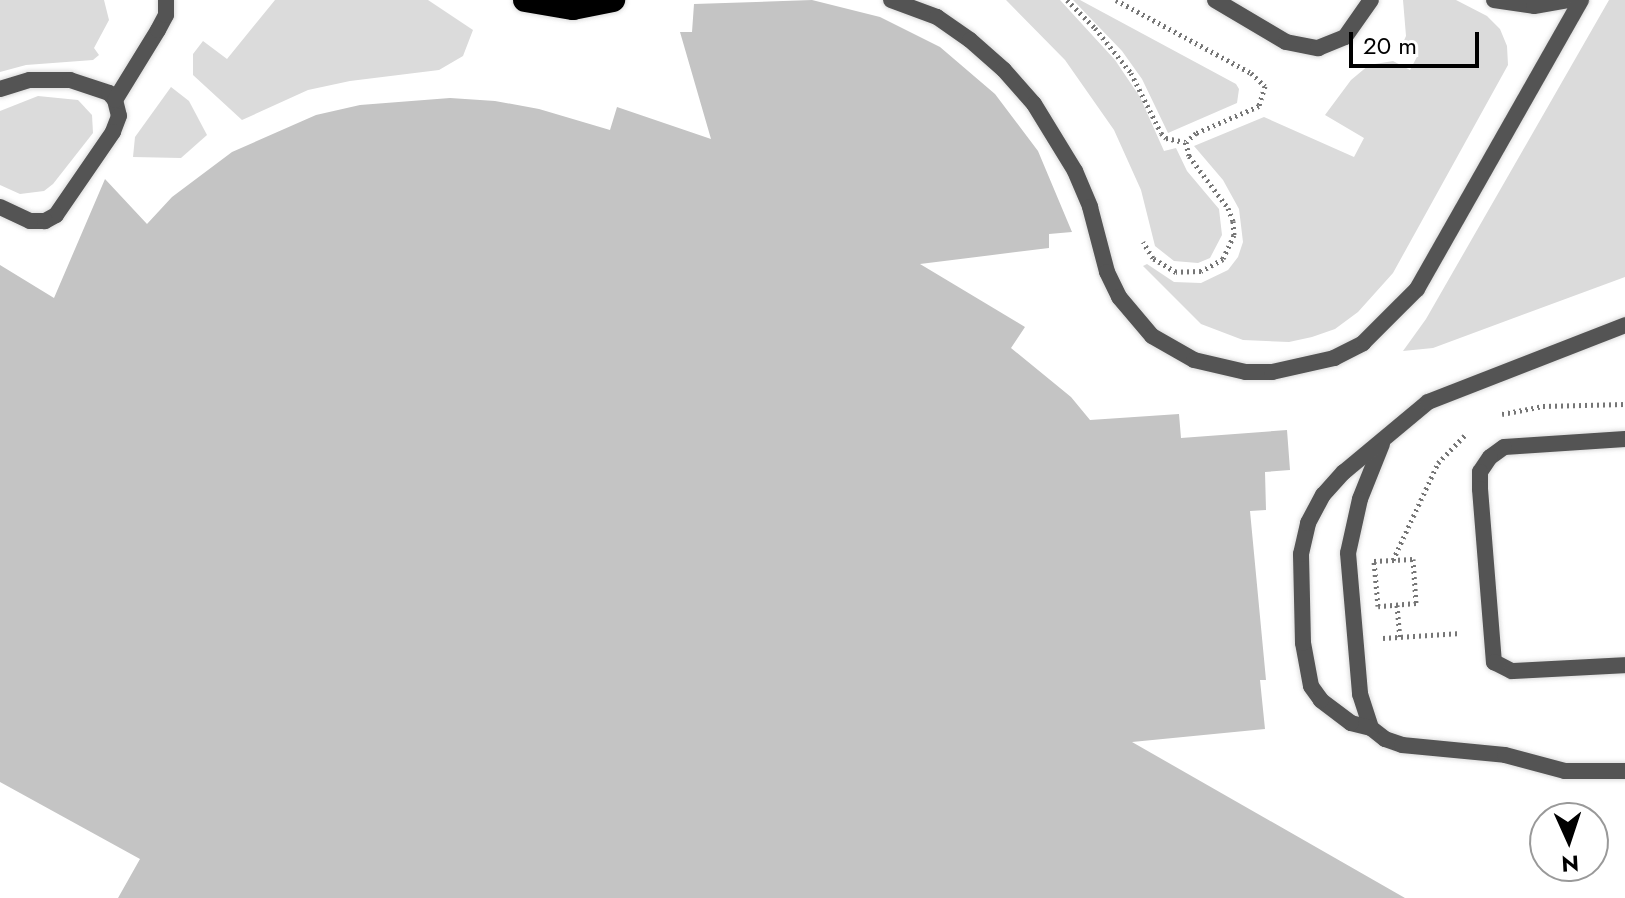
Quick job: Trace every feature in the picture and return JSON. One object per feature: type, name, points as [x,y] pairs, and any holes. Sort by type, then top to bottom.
[{"type":"highway","points":[[525,0],[573,8],[613,0]]},
{"type":"street","points":[[0,207],[30,221],[45,221],[56,215],[117,124],[115,100],[166,15],[166,0]]},
{"type":"street","points":[[891,0],[937,17],[959,32],[1004,70],[1034,104],[1075,171],[1090,207],[1107,272],[1135,319],[1152,336],[1194,360],[1246,372],[1304,367],[1334,358],[1363,343],[1392,318],[1433,265],[1581,0]]},
{"type":"street","points":[[1215,0],[1286,42],[1318,48],[1345,37],[1371,0]]},
{"type":"street","points":[[1494,0],[1534,6],[1569,0]]},
{"type":"street","points":[[0,89],[30,80],[56,78],[99,88],[115,100]]},
{"type":"street","points":[[1625,325],[1452,390],[1406,418],[1383,443],[1344,472],[1323,495],[1308,523],[1301,554],[1303,643],[1311,686],[1332,712],[1402,745],[1505,755],[1565,771],[1625,771]]},
{"type":"street","points":[[1625,439],[1504,447],[1490,457],[1480,472],[1489,631],[1494,662],[1502,668],[1625,665]]},
{"type":"street","points":[[1371,728],[1360,694],[1348,553],[1353,521],[1383,443]]},
{"type":"path","points":[[1067,0],[1122,62],[1146,100],[1161,133],[1166,138],[1186,142]]},
{"type":"path","points":[[1116,0],[1251,73],[1265,86],[1265,97],[1259,106],[1196,133],[1186,142]]},
{"type":"path","points":[[1143,242],[1153,258],[1176,272],[1213,267],[1230,249],[1234,235],[1228,208],[1189,156],[1186,142]]},
{"type":"path","points":[[1413,559],[1416,603],[1397,605],[1378,606],[1374,561],[1413,559]]},
{"type":"path","points":[[1397,605],[1400,637]]},
{"type":"path","points":[[1354,640],[1489,631]]},
{"type":"shaded area","points":[[0,0],[104,0],[109,20],[94,48],[99,55],[93,60],[26,65],[0,72]]},
{"type":"shaded area","points":[[275,0],[428,0],[473,30],[463,56],[439,70],[350,81],[308,90],[242,120],[193,75],[193,54],[203,41],[227,59]]},
{"type":"shaded area","points":[[1006,0],[1060,0],[1115,60],[1140,97],[1164,151],[1176,148],[1187,171],[1219,209],[1222,235],[1210,258],[1198,263],[1174,261],[1155,246],[1141,190],[1114,130],[1065,60]]},
{"type":"shaded area","points":[[1073,0],[1080,0],[1236,84],[1239,89],[1237,103],[1168,133],[1142,79],[1122,51]]},
{"type":"shaded area","points":[[1403,0],[1456,0],[1487,16],[1500,29],[1507,46],[1508,65],[1393,273],[1358,312],[1335,329],[1312,337],[1289,342],[1243,340],[1201,324],[1143,266],[1147,264],[1174,282],[1201,283],[1228,270],[1238,257],[1243,242],[1239,209],[1223,180],[1194,146],[1264,117],[1354,157],[1364,138],[1325,115],[1351,80],[1369,65],[1393,61],[1410,70],[1418,55],[1402,45],[1406,36]]},
{"type":"shaded area","points":[[1609,0],[1625,0],[1625,277],[1433,348],[1403,351],[1426,319]]},
{"type":"shaded area","points":[[171,87],[189,101],[207,135],[181,158],[133,157],[135,137]]},
{"type":"shaded area","points":[[38,96],[78,100],[92,115],[93,133],[53,184],[44,191],[20,194],[0,185],[0,111]]},
{"type":"building","points":[[812,0],[880,17],[940,47],[995,94],[1038,151],[1072,232],[1049,234],[1049,248],[920,264],[1025,327],[1011,348],[1071,397],[1090,420],[1179,414],[1181,438],[1287,430],[1290,470],[1265,472],[1266,510],[1250,511],[1266,680],[1260,680],[1265,729],[1132,742],[1405,898],[118,898],[140,859],[0,782],[0,265],[54,298],[105,179],[147,224],[172,197],[232,152],[316,115],[360,105],[450,98],[495,101],[539,109],[610,130],[617,107],[711,139],[680,32],[692,32],[694,4]]}]
